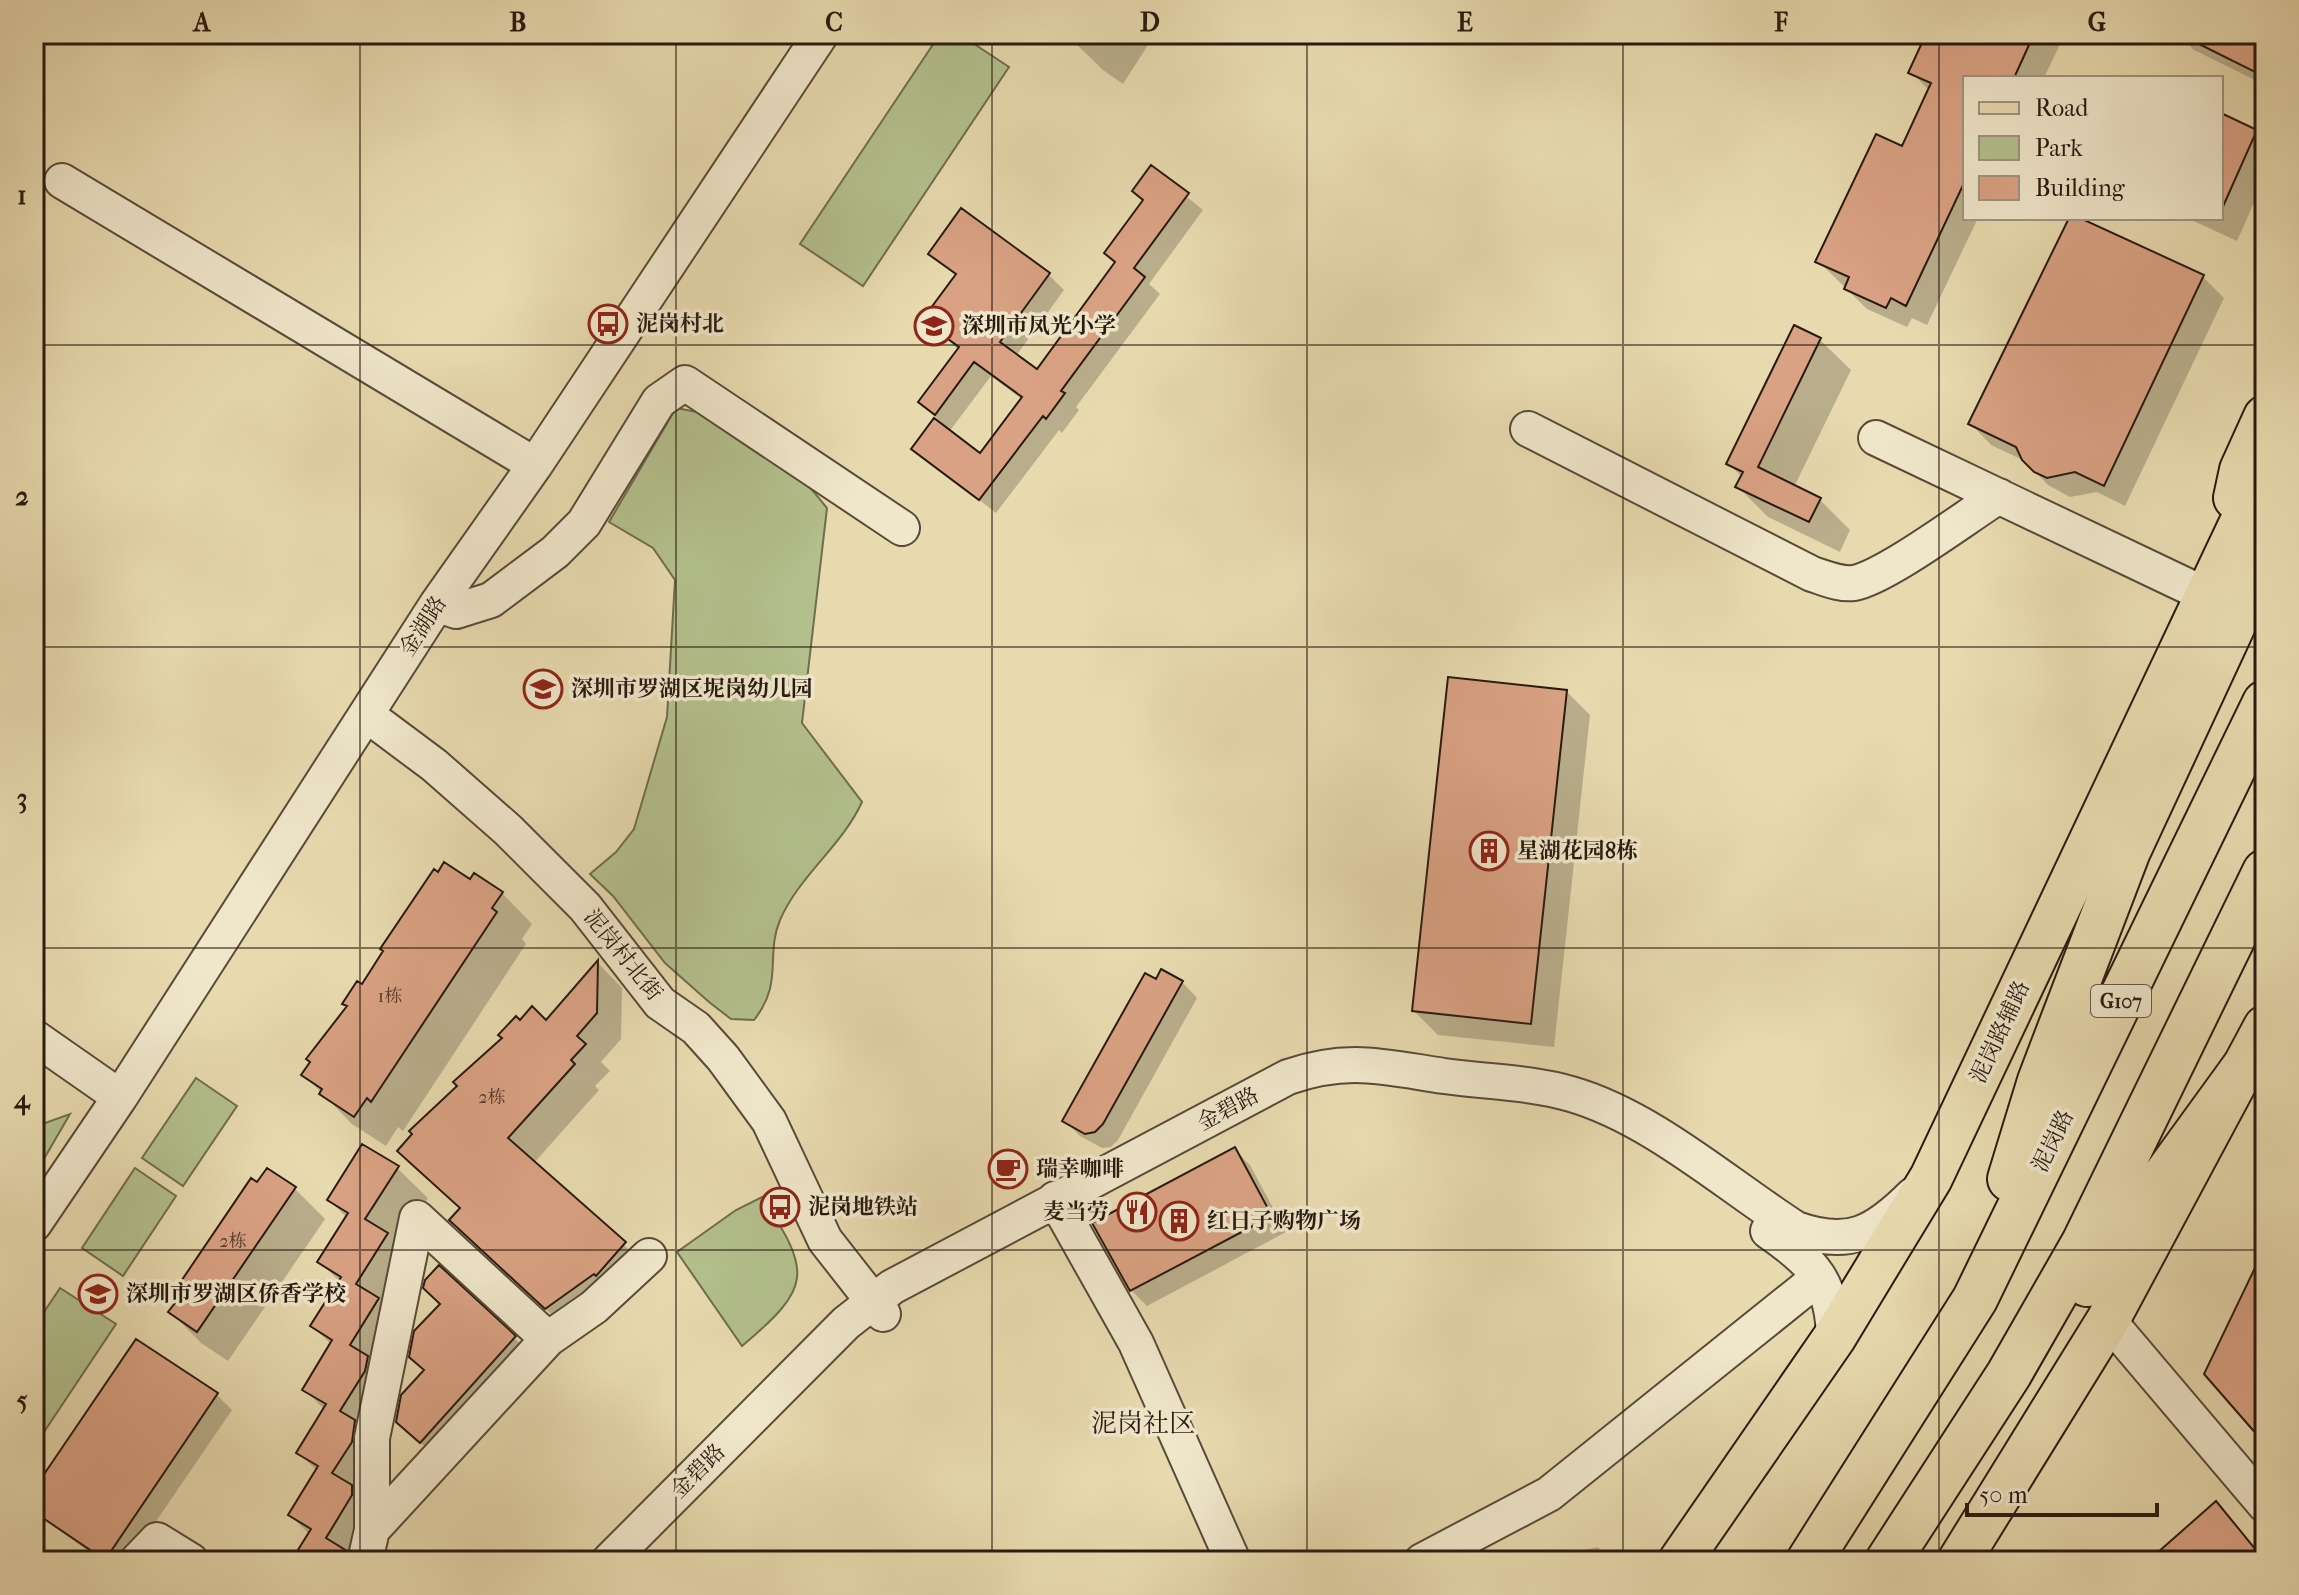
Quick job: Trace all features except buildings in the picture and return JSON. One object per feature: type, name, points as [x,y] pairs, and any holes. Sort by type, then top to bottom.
[{"type":"highway","points":[[1975,1299],[2051,1052],[2128,851],[2265,556]]},
{"type":"highway","name":"泥岗路","points":[[1809,1561],[1975,1299],[2265,703]]},
{"type":"highway","points":[[1888,1561],[2009,1374],[2098,1217],[2265,872]]},
{"type":"highway","points":[[2009,1374],[2085,1286],[2243,1069]]},
{"type":"main road","points":[[2214,579],[2241,470],[2265,417]]},
{"type":"main road","name":"泥岗路辅路","points":[[1680,1561],[1834,1338],[1931,1178],[2265,472]]},
{"type":"main road","points":[[1959,1561],[2108,1320],[2265,1027]]},
{"type":"street","name":"金湖路","points":[[34,1224],[120,1097],[437,604],[535,465],[821,34]]},
{"type":"street","points":[[62,181],[535,465]]},
{"type":"street","points":[[437,604],[456,611],[491,600],[555,552],[584,523],[659,401],[685,383],[902,528]]},
{"type":"street","points":[[1528,429],[1812,574],[1834,581],[1854,583],[1878,574],[1999,496]]},
{"type":"street","points":[[1876,438],[1999,496],[2214,579]]},
{"type":"street","name":"泥岗村北街","points":[[367,715],[434,765],[508,830],[585,907],[660,1003],[696,1028],[723,1058],[769,1121],[825,1240],[878,1308]]},
{"type":"street","points":[[34,1037],[120,1097]]},
{"type":"street","name":"金碧路","points":[[1058,1206],[1288,1077],[1343,1063],[1572,1094],[1628,1117],[1796,1229],[1831,1239],[1844,1239],[1883,1223],[1931,1178]]},
{"type":"street","name":"金碧路","points":[[634,1561],[833,1360],[892,1287],[1311,1085],[1357,1079],[1537,1103],[1566,1109],[1620,1130],[1799,1252],[1829,1292],[1834,1338]]},
{"type":"street","points":[[1058,1206],[1136,1343],[1233,1561]]},
{"type":"street","points":[[368,1546],[372,1438],[417,1218],[548,1339]]},
{"type":"street","points":[[368,1546],[548,1339],[594,1307],[649,1256]]},
{"type":"street","points":[[1422,1561],[1549,1494],[1807,1287]]},
{"type":"street","name":"金碧路","points":[[609,1561],[846,1323],[878,1308]]},
{"type":"street","points":[[2108,1320],[2265,1504]]},
{"type":"street","points":[[137,1561],[157,1540],[191,1561]]},
{"type":"green space","points":[[940,34],[959,34],[1009,67],[863,286],[800,244]]},
{"type":"green space","points":[[676,408],[713,415],[796,470],[827,508],[802,723],[862,802],[843,833],[798,889],[780,920],[769,993],[754,1020],[731,1019],[665,963],[613,896],[590,874],[616,852],[634,829],[667,717],[675,580],[653,548],[609,522]]},
{"type":"green space","points":[[196,1078],[237,1106],[183,1186],[142,1158]]},
{"type":"green space","points":[[70,1114],[34,1176],[34,1127]]},
{"type":"green space","points":[[135,1168],[176,1196],[123,1276],[82,1248]]},
{"type":"green space","points":[[762,1197],[790,1244],[797,1278],[782,1309],[742,1346],[677,1252],[736,1210]]},
{"type":"green space","points":[[60,1288],[116,1324],[34,1447],[34,1327]]},
{"type":"place","name":"泥岗村北","points":[[608,324]]},
{"type":"place","name":"深圳市凤光小学","points":[[934,326]]},
{"type":"place","name":"深圳市罗湖区坭岗幼儿园","points":[[543,689]]},
{"type":"place","name":"星湖花园8栋","points":[[1489,851]]},
{"type":"place","name":"瑞幸咖啡","points":[[1008,1169]]},
{"type":"place","name":"泥岗地铁站","points":[[780,1207]]},
{"type":"place","name":"麦当劳","points":[[1137,1212]]},
{"type":"place","name":"红日子购物广场","points":[[1179,1221]]},
{"type":"place","name":"深圳市罗湖区侨香学校","points":[[98,1294]]},
{"type":"district","name":"泥岗社区","points":[[1143,1423]]}]
